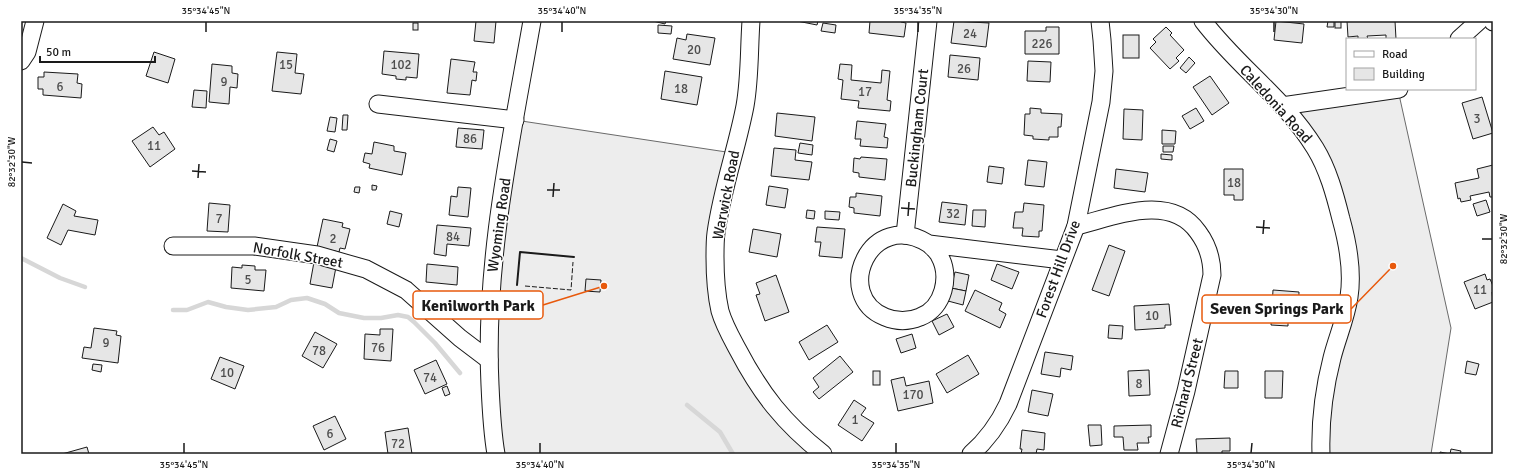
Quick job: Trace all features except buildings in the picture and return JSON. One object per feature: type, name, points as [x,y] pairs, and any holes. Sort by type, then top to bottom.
[{"type":"street","points":[[21,61],[27,52],[35,21]]},
{"type":"street","name":"Wyoming Road","points":[[496,454],[491,404],[489,311],[495,248],[514,120],[532,21]]},
{"type":"street","name":"Warwick Road","points":[[751,21],[749,79],[745,105],[723,197],[716,234],[715,270],[720,311],[728,330],[754,380],[763,393],[781,416],[823,454]]},
{"type":"street","name":"Buckingham Court","points":[[906,235],[928,21]]},
{"type":"street","name":"Forest Hill Drive","points":[[971,454],[993,429],[1008,404],[1076,226],[1101,102],[1104,71],[1100,21]]},
{"type":"street","name":"Caledonia Road","points":[[1203,21],[1241,64],[1282,106],[1315,148],[1326,168],[1340,214],[1348,255],[1350,276],[1349,297],[1332,359],[1323,405],[1321,454]]},
{"type":"street","points":[[1460,38],[1480,21]]},
{"type":"street","points":[[1282,106],[1392,90]]},
{"type":"street","points":[[378,104],[514,120]]},
{"type":"street","name":"Richard Street","points":[[1076,226],[1142,210],[1160,209],[1187,219],[1203,239],[1212,262],[1212,275],[1186,391],[1169,454]]},
{"type":"street","points":[[906,235],[918,238],[929,244],[939,255],[944,268],[946,282],[942,296],[934,308],[922,317],[908,321],[894,320],[881,315],[870,306],[862,294],[860,280],[862,265],[868,252],[878,242],[891,236],[906,235]]},
{"type":"street","points":[[929,244],[1062,260]]},
{"type":"street","name":"Norfolk Street","points":[[173,246],[254,246],[317,255],[366,269],[406,290],[460,338],[489,360]]},
{"type":"shaded area","points":[[1398,90],[1451,328],[1431,454],[1321,454],[1349,297],[1326,168],[1282,106]]},
{"type":"shaded area","points":[[515,120],[733,153],[715,277],[754,380],[824,454],[496,454],[490,386]]},
{"type":"waterway","points":[[21,258],[60,278],[85,287]]},
{"type":"waterway","points":[[173,310],[187,310],[208,302],[226,307],[248,310],[276,307],[291,300],[307,298],[325,304],[339,313],[364,318],[381,318],[398,315],[408,317],[435,343],[460,373]]},
{"type":"waterway","points":[[687,405],[720,432],[733,454]]},
{"type":"fence","points":[[525,286],[571,290],[573,262]]},
{"type":"wall","points":[[517,285],[520,252],[574,257]]},
{"type":"place","name":"Seven Springs Park","points":[[1393,266]]},
{"type":"place","name":"Kenilworth Park","points":[[604,286]]}]
